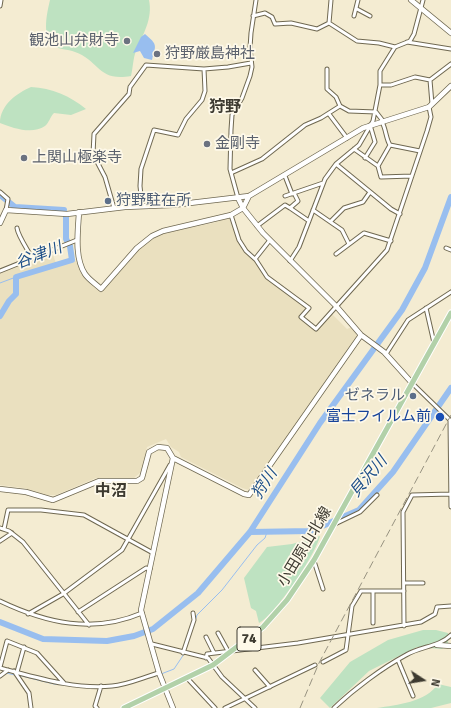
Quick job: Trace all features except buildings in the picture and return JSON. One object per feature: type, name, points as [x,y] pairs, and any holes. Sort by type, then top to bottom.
[{"type":"main road","name":"小田原山北線","points":[[124,708],[213,665],[263,627],[276,613],[314,560],[451,313]]},
{"type":"street","points":[[0,6],[1,0]]},
{"type":"street","points":[[256,0],[250,48],[252,67],[247,85],[232,115],[231,173],[238,198],[243,208],[270,240],[336,306],[362,336],[385,353],[412,383],[450,421],[451,507]]},
{"type":"street","points":[[329,23],[330,0]]},
{"type":"street","points":[[354,16],[358,0]]},
{"type":"street","points":[[411,0],[451,33]]},
{"type":"street","points":[[408,42],[414,34],[418,24],[423,0]]},
{"type":"street","points":[[356,9],[370,16]]},
{"type":"street","points":[[253,16],[265,13],[272,17],[275,24],[291,23],[317,29],[329,23]]},
{"type":"street","points":[[329,23],[357,41],[380,43],[395,47],[408,42],[451,49]]},
{"type":"street","points":[[290,261],[299,247],[323,183],[336,164],[359,145],[370,125],[376,112],[380,85],[380,71],[395,47]]},
{"type":"street","points":[[114,208],[105,177],[93,154],[96,130],[129,94],[130,87],[146,66],[204,69],[228,68],[251,63]]},
{"type":"street","points":[[380,85],[391,85],[415,78],[430,80],[451,64]]},
{"type":"street","points":[[142,205],[140,186],[141,169],[154,130],[178,135],[186,119],[202,100],[205,91],[204,69]]},
{"type":"street","points":[[327,69],[327,89],[336,97],[340,106],[349,111],[376,112]]},
{"type":"street","points":[[231,215],[239,240],[246,251],[255,259],[267,276],[309,308],[301,317],[316,329],[388,250],[431,116],[430,80]]},
{"type":"street","points":[[6,210],[57,214],[142,205],[173,205],[249,196],[370,125],[431,106],[451,86]]},
{"type":"street","points":[[231,173],[262,160],[305,126],[329,114],[340,106]]},
{"type":"street","points":[[376,112],[383,122],[388,134],[388,141],[390,145],[378,166]]},
{"type":"street","points":[[329,114],[347,138]]},
{"type":"street","points":[[365,158],[375,142],[370,125]]},
{"type":"street","points":[[390,145],[420,151]]},
{"type":"street","points":[[354,149],[378,166],[381,177],[412,176]]},
{"type":"street","points":[[336,164],[390,209],[400,214]]},
{"type":"street","points":[[285,176],[298,200],[290,208]]},
{"type":"street","points":[[285,196],[323,183]]},
{"type":"street","points":[[0,192],[8,199],[6,210],[0,223]]},
{"type":"street","points":[[331,221],[344,208],[363,202],[370,192]]},
{"type":"street","points":[[79,212],[77,240],[80,263],[86,274],[101,289],[137,248],[152,236],[163,231],[231,215],[243,208],[249,196]]},
{"type":"street","points":[[257,226],[285,205],[309,222]]},
{"type":"street","points":[[313,210],[342,230],[349,244]]},
{"type":"street","points":[[18,228],[18,234],[24,241],[32,258]]},
{"type":"street","points":[[336,254],[364,233],[391,241]]},
{"type":"street","points":[[0,271],[77,240]]},
{"type":"street","points":[[255,259],[270,240]]},
{"type":"street","points":[[446,248],[451,250]]},
{"type":"street","points":[[385,353],[408,320],[451,292]]},
{"type":"street","points":[[426,308],[434,343]]},
{"type":"street","points":[[0,489],[26,492],[56,500],[99,481],[140,480],[149,452],[158,447],[167,448],[173,458],[244,494],[251,494],[362,336]]},
{"type":"street","points":[[28,614],[63,594],[117,556],[129,541],[146,506],[173,458]]},
{"type":"street","points":[[170,465],[142,613],[159,672],[173,708]]},
{"type":"street","points":[[404,626],[403,512],[412,495],[451,494]]},
{"type":"street","points":[[334,525],[360,512],[377,495]]},
{"type":"street","points":[[4,529],[8,510],[41,510],[84,516],[153,553]]},
{"type":"street","points":[[0,528],[12,533],[31,552],[89,625]]},
{"type":"street","points":[[0,541],[12,533]]},
{"type":"street","points":[[314,560],[323,589]]},
{"type":"street","points":[[78,612],[146,568],[150,569]]},
{"type":"street","points":[[404,583],[423,583]]},
{"type":"street","points":[[323,662],[346,650],[352,606],[361,591],[404,591]]},
{"type":"street","points":[[373,591],[373,623]]},
{"type":"street","points":[[0,601],[28,614],[57,622],[89,625],[116,622],[129,619],[142,613]]},
{"type":"street","points":[[206,658],[207,654],[404,626],[422,622],[435,614],[438,607],[451,606]]},
{"type":"street","points":[[183,653],[194,620],[193,613]]},
{"type":"street","points":[[218,633],[231,651]]},
{"type":"street","points":[[438,645],[451,635]]},
{"type":"street","points":[[206,637],[214,653]]},
{"type":"street","points":[[64,683],[37,653],[7,641],[0,668],[57,683],[112,686],[159,672]]},
{"type":"street","points":[[152,644],[206,658],[222,677],[255,708]]},
{"type":"street","points":[[334,708],[345,698],[398,660],[417,650],[438,645],[451,646]]},
{"type":"street","points":[[15,672],[24,647]]},
{"type":"street","points":[[398,660],[413,696]]},
{"type":"street","points":[[225,708],[315,665]]},
{"type":"street","points":[[0,676],[8,670]]},
{"type":"street","points":[[256,670],[270,687]]},
{"type":"street","points":[[15,672],[29,693],[31,708]]},
{"type":"street","points":[[187,678],[215,708]]},
{"type":"street","points":[[97,708],[94,706],[101,686]]},
{"type":"shaded area","points":[[229,218],[239,242],[246,254],[254,259],[266,278],[306,308],[299,317],[316,332],[332,314],[347,329],[352,327],[351,328],[356,333],[357,338],[252,488],[249,490],[242,488],[181,457],[179,452],[171,447],[166,439],[147,447],[141,472],[134,478],[96,478],[56,495],[47,495],[24,488],[0,485],[0,273],[52,252],[57,266],[78,260],[84,275],[101,289],[112,280],[139,247],[153,238],[164,233],[213,223]]},
{"type":"green space","points":[[50,0],[149,0],[150,14],[135,54],[131,76],[112,76],[100,70],[90,60],[83,56],[52,45],[46,29]]},
{"type":"green space","points":[[31,87],[53,91],[74,100],[86,109],[71,115],[54,113],[45,126],[34,130],[22,130],[0,123],[3,111],[10,100]]},
{"type":"green space","points":[[320,536],[311,556],[294,583],[275,609],[259,623],[256,611],[251,608],[244,578],[267,547],[292,544]]},
{"type":"green space","points":[[423,630],[436,630],[448,633],[448,644],[442,649],[417,647],[369,671],[330,708],[320,698],[350,662],[388,640]]},
{"type":"green space","points":[[438,684],[451,687],[451,703],[431,708],[377,708],[402,704],[419,699],[433,690]]},
{"type":"water","points":[[145,34],[155,46],[152,60],[144,58],[140,51],[133,53],[141,37]]},
{"type":"waterway","name":"谷津川","points":[[0,195],[15,207],[64,210]]},
{"type":"waterway","name":"狩川","points":[[0,622],[43,639],[107,641],[134,636],[153,629],[198,593],[250,532],[320,423],[402,310],[425,268],[451,197]]},
{"type":"waterway","name":"谷津川","points":[[0,316],[9,301],[16,294],[16,277],[72,260],[70,246],[66,239],[66,216]]},
{"type":"waterway","points":[[0,283],[16,277]]},
{"type":"waterway","name":"貝沢川","points":[[250,532],[311,531],[359,510],[393,472],[451,388]]},
{"type":"waterway","points":[[188,642],[197,615],[222,590],[257,545],[265,538],[267,532]]},
{"type":"waterway","points":[[161,674],[174,669],[184,654]]},
{"type":"waterway","points":[[6,673],[15,675]]},
{"type":"waterway","points":[[18,675],[54,684],[66,685]]},
{"type":"waterway","points":[[149,678],[158,675]]},
{"type":"waterway","points":[[101,688],[117,687]]},
{"type":"railway","points":[[300,708],[319,663],[451,415]]},
{"type":"place","name":"観池山弁財寺","points":[[127,41]]},
{"type":"place","name":"狩野厳島神社","points":[[157,54]]},
{"type":"place","name":"金剛寺","points":[[207,144]]},
{"type":"place","name":"上関山極楽寺","points":[[24,158]]},
{"type":"place","name":"狩野駐在所","points":[[108,201]]},
{"type":"place","name":"ゼネラル","points":[[413,396]]},
{"type":"place","name":"富士フイルム前","points":[[440,417]]},
{"type":"district","name":"狩野","points":[[225,108]]},
{"type":"district","name":"中沼","points":[[111,492]]}]
